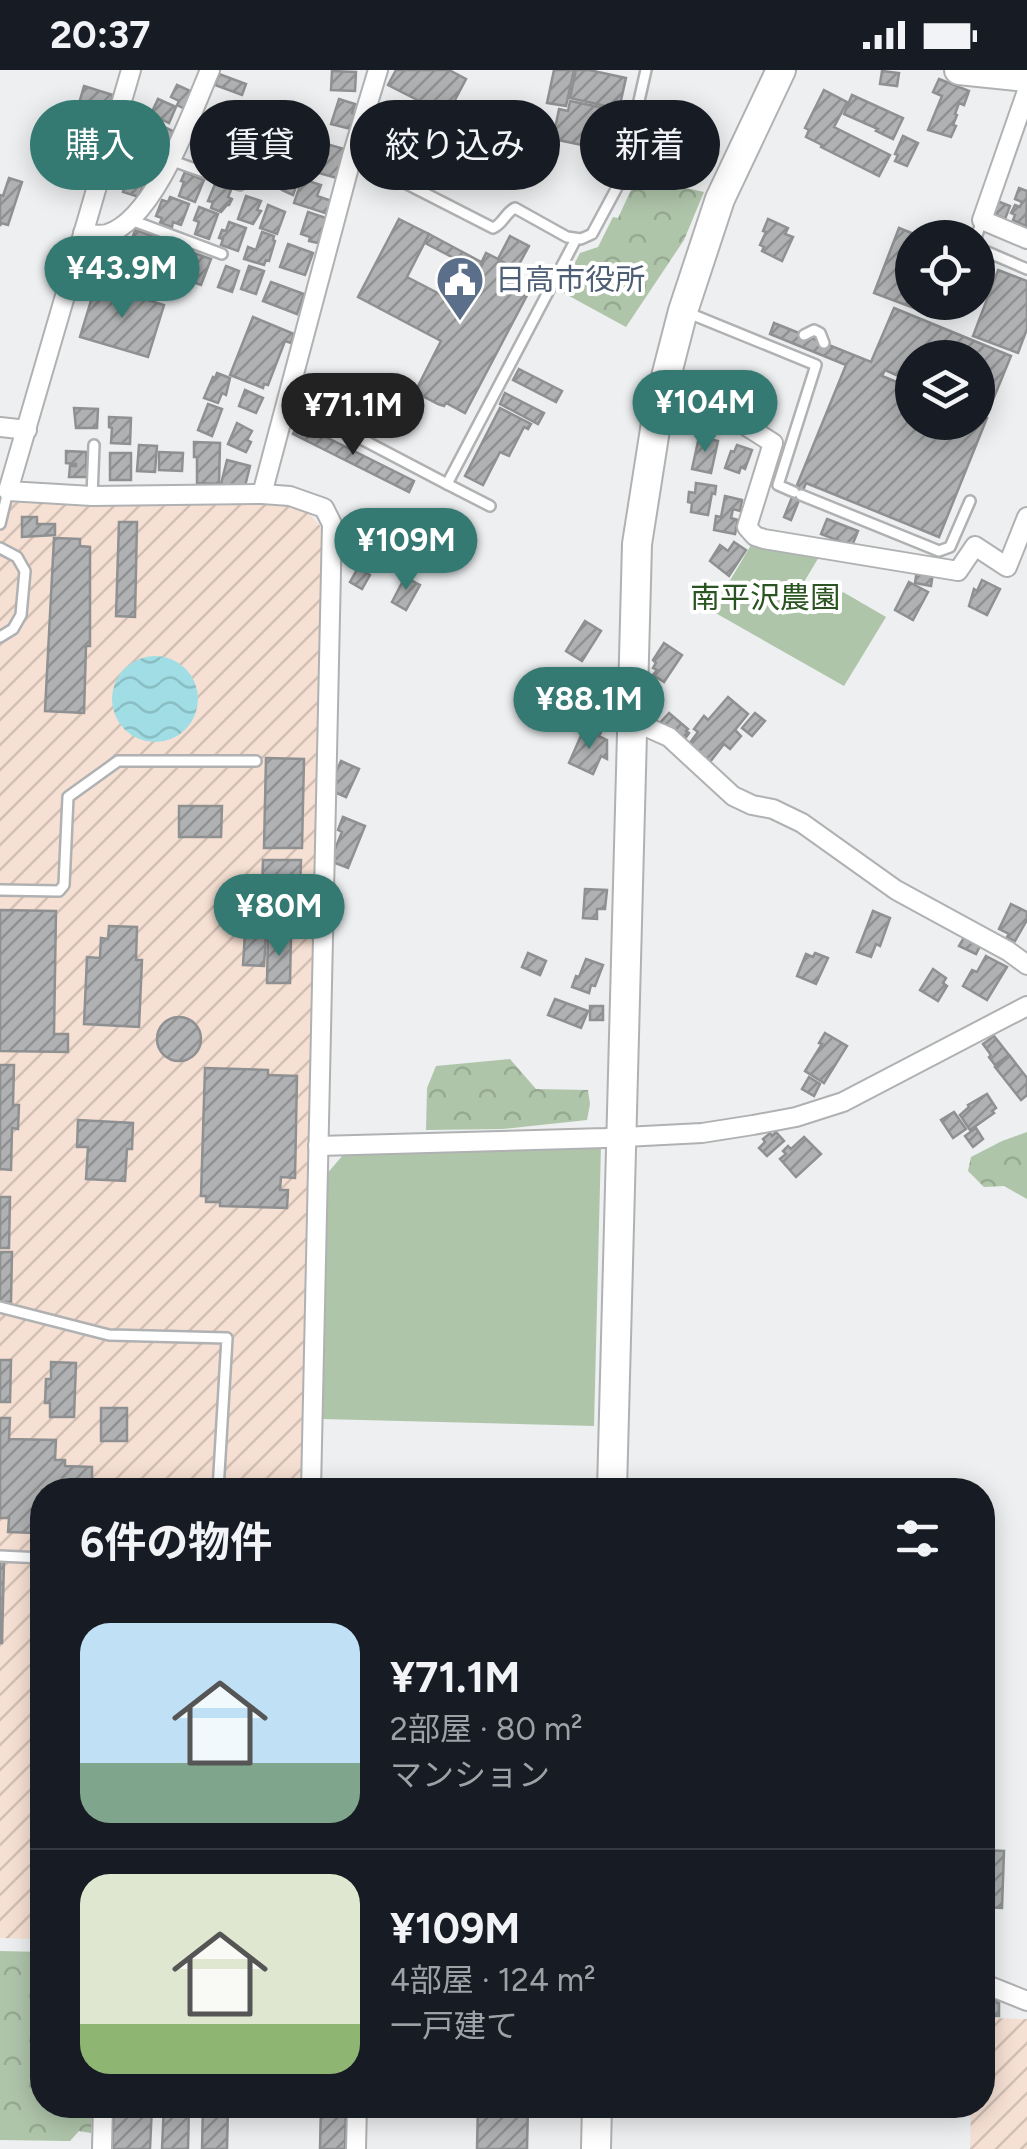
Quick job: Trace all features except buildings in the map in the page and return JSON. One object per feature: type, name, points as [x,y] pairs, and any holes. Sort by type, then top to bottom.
[{"type":"street","points":[[131,70],[8,491],[92,496],[290,496],[324,508],[332,524],[312,1478]]},
{"type":"street","points":[[170,160],[210,70]]},
{"type":"street","points":[[612,1478],[637,544],[659,404],[683,311],[720,199],[781,70]]},
{"type":"street","points":[[959,70],[1027,77]]},
{"type":"street","points":[[366,100],[373,72]]},
{"type":"street","points":[[982,220],[1027,91]]},
{"type":"street","points":[[262,494],[350,163]]},
{"type":"street","points":[[83,234],[106,235],[131,220],[154,190]]},
{"type":"street","points":[[995,232],[1027,239]]},
{"type":"street","points":[[659,404],[744,424],[774,444],[747,526],[754,536],[958,571],[974,546],[1006,567],[1027,517]]},
{"type":"street","points":[[0,427],[27,430]]},
{"type":"street","points":[[633,721],[669,737],[733,796],[752,805],[774,808],[802,823],[896,890],[1027,965]]},
{"type":"street","points":[[318,1146],[622,1137],[753,1126],[843,1102],[1027,1006]]},
{"type":"street","points":[[995,1988],[1027,2001]]},
{"type":"street","points":[[102,2149],[103,2118]]},
{"type":"street","points":[[356,2149],[357,2118]]},
{"type":"street","points":[[596,2149],[597,2118]]},
{"type":"lane","points":[[419,190],[493,228],[515,208],[566,237],[587,238],[596,229],[621,180],[646,70]]},
{"type":"lane","points":[[170,160],[190,167]]},
{"type":"lane","points":[[131,220],[222,254]]},
{"type":"lane","points":[[448,484],[576,239]]},
{"type":"lane","points":[[995,255],[1027,269]]},
{"type":"lane","points":[[683,311],[818,360],[778,485],[940,551],[950,547],[970,502]]},
{"type":"lane","points":[[804,335],[814,330],[820,332],[824,343]]},
{"type":"lane","points":[[286,399],[490,506]]},
{"type":"lane","points":[[92,496],[94,446]]},
{"type":"lane","points":[[0,524],[8,491]]},
{"type":"lane","points":[[0,548],[17,557],[24,571],[22,615],[13,629],[0,637]]},
{"type":"lane","points":[[582,697],[633,721]]},
{"type":"lane","points":[[0,890],[59,891],[64,886],[68,797],[118,761],[256,761]]},
{"type":"lane","points":[[0,1307],[109,1335],[227,1338],[219,1478]]},
{"type":"lane","points":[[0,1556],[30,1557]]},
{"type":"shaded area","points":[[0,499],[100,505],[284,501],[305,509],[322,528],[302,1478],[30,1478],[30,1939],[0,1938]]},
{"type":"shaded area","points":[[995,2018],[1027,2019],[1027,2149],[970,2149],[971,2118],[995,2118]]},
{"type":"green space","points":[[631,190],[704,192],[684,240],[626,327],[560,291],[580,253],[598,247],[613,217],[618,218]]},
{"type":"green space","name":"南平沢農園","points":[[751,545],[819,557],[801,587],[833,606],[843,592],[886,617],[844,686],[712,611]]},
{"type":"green space","points":[[510,1059],[536,1089],[588,1090],[587,1120],[503,1129],[426,1130],[427,1088],[436,1066]]},
{"type":"green space","points":[[1027,1132],[1027,1199],[1004,1186],[984,1187],[968,1171],[971,1157]]},
{"type":"green space","points":[[601,1145],[594,1426],[322,1419],[325,1176],[343,1155]]},
{"type":"green space","points":[[0,1951],[30,1952],[30,2118],[92,2118],[91,2133],[79,2131],[70,2141],[0,2140]]},
{"type":"water","points":[[155,656],[179,663],[191,675],[198,699],[191,723],[179,735],[155,742],[131,735],[119,723],[112,699],[119,675],[131,663]]},
{"type":"place","name":"日高市役所","points":[[460,322]]}]
